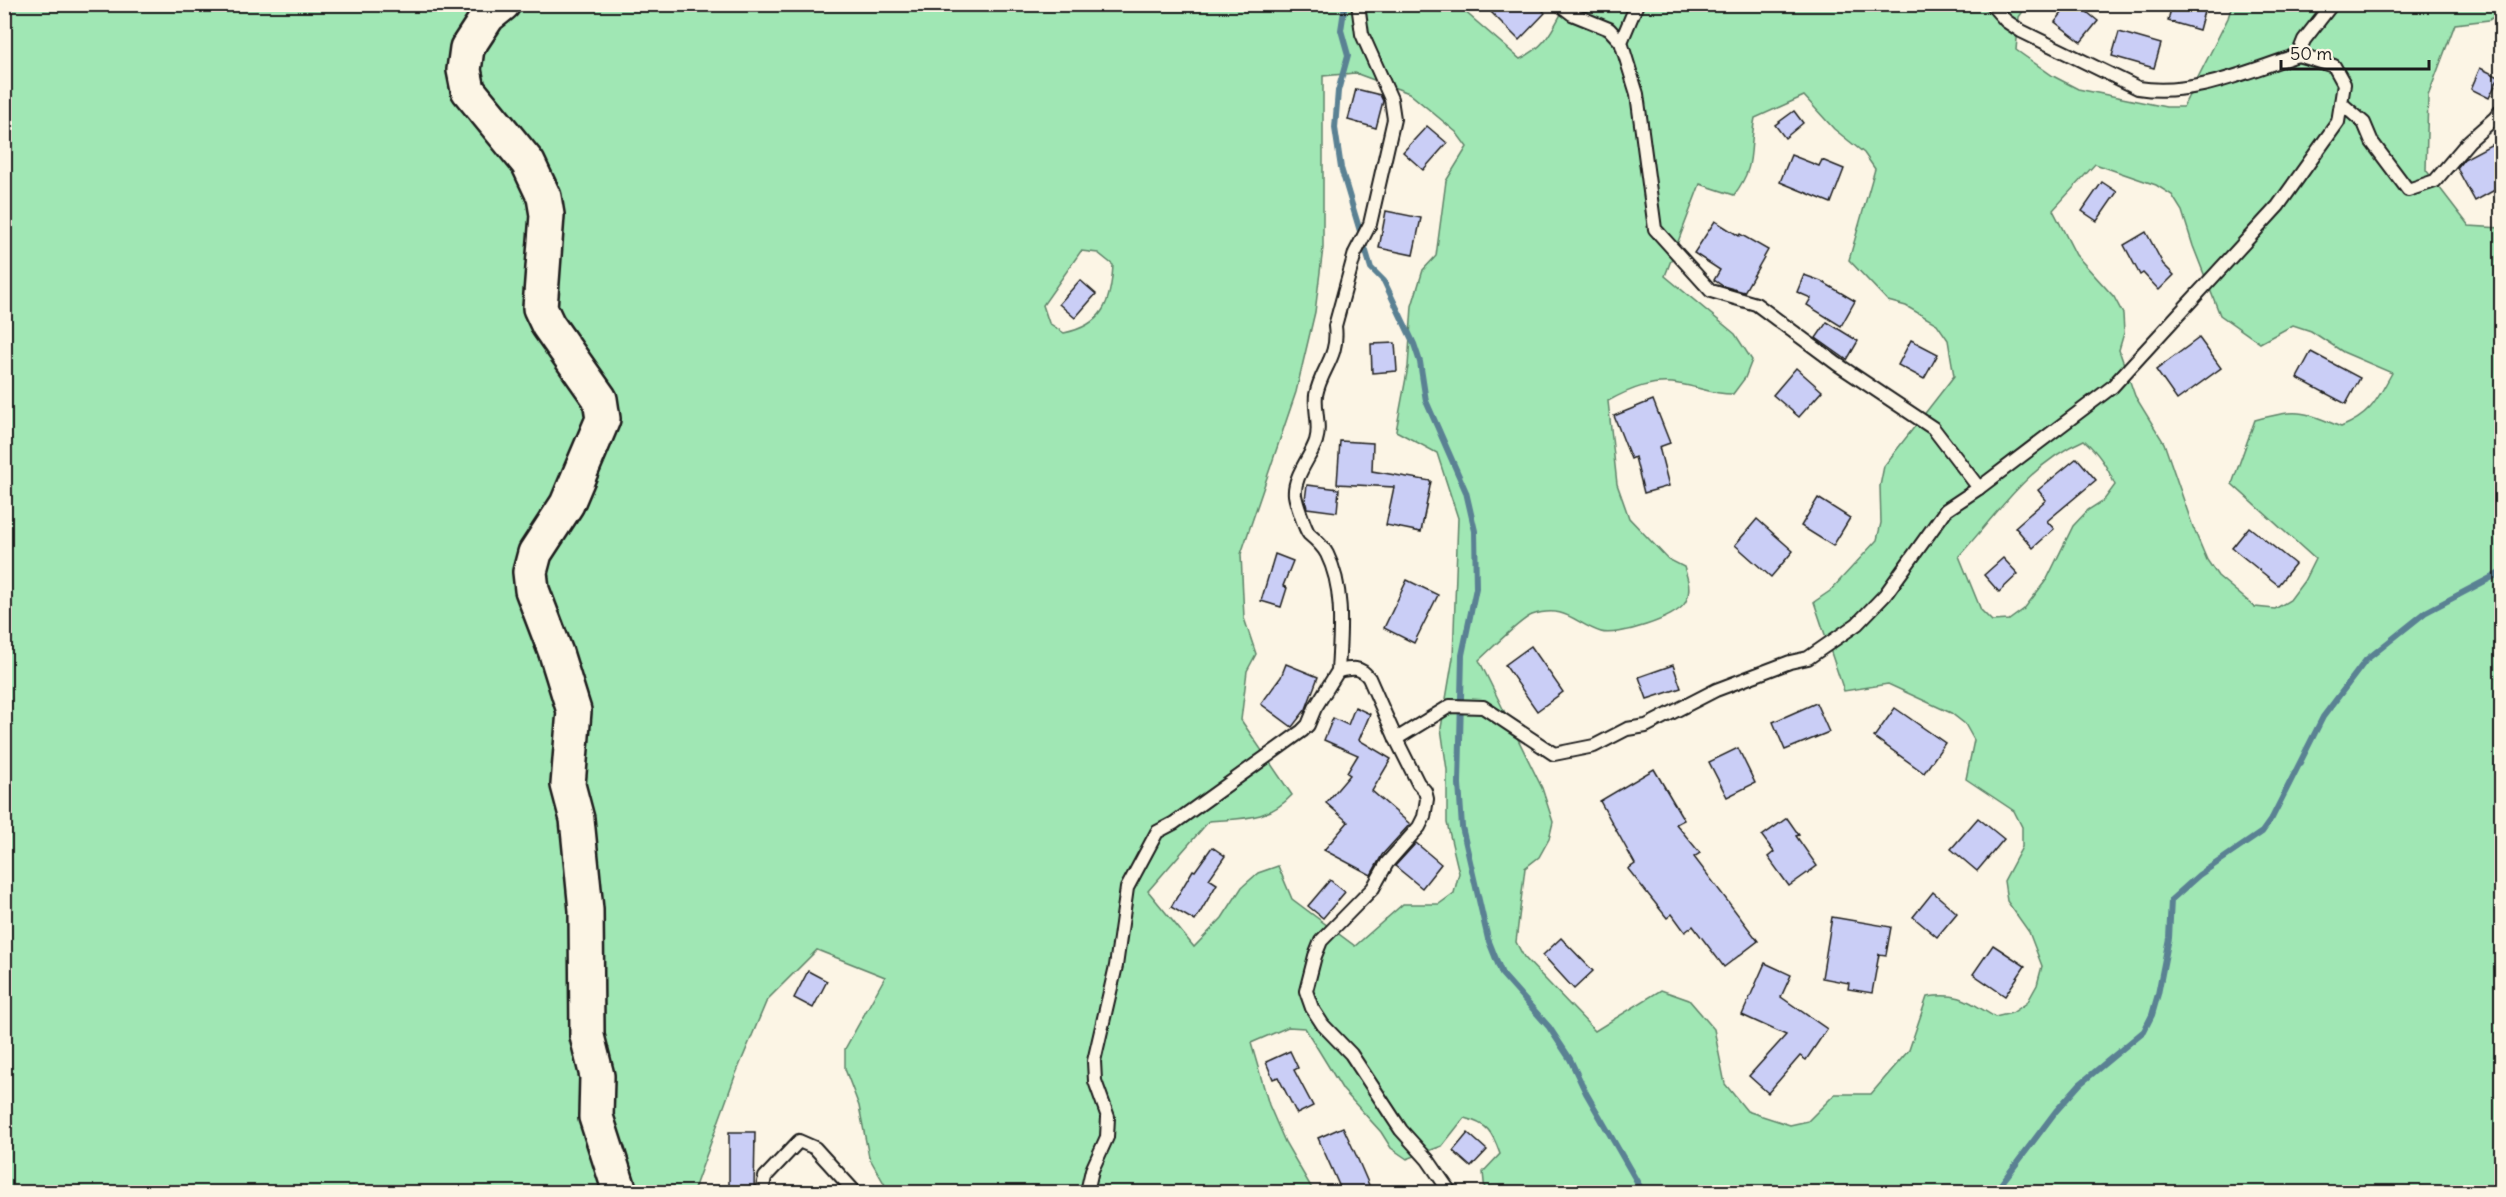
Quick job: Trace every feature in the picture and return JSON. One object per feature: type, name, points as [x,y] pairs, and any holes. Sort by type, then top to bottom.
[{"type":"street","points":[[503,4],[488,16],[467,48],[464,70],[468,90],[528,163],[544,197],[547,215],[540,308],[548,325],[600,399],[603,418],[567,504],[535,553],[530,572],[532,590],[556,653],[574,711],[568,785],[577,819],[586,910],[587,1036],[597,1076],[596,1118],[620,1192]]},
{"type":"lane","points":[[1087,1192],[1092,1170],[1107,1137],[1108,1117],[1095,1081],[1094,1061],[1116,966],[1127,888],[1157,832],[1174,823],[1302,731],[1308,725],[1315,708],[1338,671],[1341,610],[1333,570],[1327,553],[1308,532],[1294,494],[1299,476],[1316,441],[1318,432],[1317,394],[1333,357],[1337,337],[1335,326],[1355,253],[1371,224],[1394,109],[1362,34],[1358,4]]},
{"type":"lane","points":[[1559,4],[1572,14],[1609,29],[1621,42],[1637,94],[1655,229],[1711,291],[1756,304],[1837,364],[1933,428],[1979,488]]},
{"type":"lane","points":[[1621,42],[1637,4]]},
{"type":"lane","points":[[1396,739],[1450,706],[1483,707],[1554,754],[1593,746],[1628,729],[1646,726],[1716,690],[1790,662],[1808,658],[1857,624],[1885,595],[1946,510],[1979,488],[2112,387],[2278,206],[2338,122],[2344,84],[2334,66],[2298,55],[2196,87],[2156,91],[2138,88],[2021,31],[2006,21],[1991,4]]},
{"type":"lane","points":[[2298,55],[2304,40],[2332,4]]},
{"type":"lane","points":[[2341,103],[2364,123],[2372,142],[2408,190],[2435,181],[2469,141],[2502,109]]},
{"type":"lane","points":[[1338,671],[1356,668],[1364,671],[1418,783],[1425,790],[1426,799],[1424,817],[1419,827],[1386,863],[1373,888],[1322,941],[1315,956],[1306,991],[1311,1008],[1323,1025],[1351,1054],[1401,1130],[1428,1160],[1450,1192]]},
{"type":"lane","points":[[762,1192],[765,1177],[798,1141],[815,1148],[855,1192]]},
{"type":"green space","points":[[1456,4],[1520,59],[1543,43],[1566,5],[2028,4],[2019,17],[2016,50],[2053,76],[2078,89],[2166,107],[2183,107],[2228,18],[2232,5],[2501,5],[2501,12],[2489,20],[2455,24],[2428,96],[2426,170],[2469,226],[2501,228],[2501,1192],[1485,1192],[1483,1172],[1500,1154],[1491,1134],[1484,1126],[1464,1118],[1442,1146],[1407,1159],[1391,1148],[1381,1132],[1343,1090],[1305,1028],[1288,1027],[1251,1043],[1269,1105],[1285,1142],[1314,1192],[1109,1192],[1105,1190],[1095,1192],[889,1192],[869,1157],[859,1106],[845,1069],[845,1049],[885,977],[817,950],[767,1000],[735,1076],[693,1192],[5,1192],[5,5]],"holes":[[[1355,73],[1409,93],[1456,132],[1467,147],[1446,181],[1436,256],[1423,270],[1412,306],[1408,367],[1396,431],[1437,453],[1458,518],[1453,658],[1441,728],[1447,770],[1447,823],[1459,873],[1454,893],[1439,904],[1403,904],[1355,946],[1292,899],[1278,866],[1258,873],[1242,887],[1222,918],[1194,947],[1148,891],[1209,821],[1264,814],[1274,810],[1292,795],[1241,720],[1247,671],[1256,654],[1244,618],[1241,554],[1296,392],[1315,312],[1323,248],[1323,76]],[[1804,96],[1834,129],[1864,153],[1875,169],[1849,260],[1888,301],[1906,306],[1937,324],[1948,340],[1954,376],[1884,466],[1880,486],[1881,523],[1877,540],[1830,591],[1814,602],[1844,691],[1888,684],[1951,713],[1965,724],[1974,740],[1966,779],[2014,811],[2022,827],[2022,847],[2004,881],[2007,901],[2029,932],[2042,966],[2037,985],[2027,1003],[2012,1013],[1995,1017],[1963,999],[1948,996],[1927,997],[1909,1050],[1871,1094],[1835,1094],[1808,1121],[1790,1125],[1747,1111],[1725,1084],[1714,1029],[1689,1000],[1661,990],[1595,1031],[1524,957],[1516,942],[1525,868],[1539,857],[1549,839],[1553,822],[1542,788],[1479,660],[1513,628],[1532,615],[1544,612],[1562,613],[1592,629],[1609,633],[1632,629],[1659,620],[1671,615],[1685,603],[1689,590],[1684,567],[1668,559],[1629,518],[1617,484],[1608,401],[1634,389],[1660,383],[1679,384],[1717,393],[1733,394],[1745,378],[1752,360],[1735,334],[1665,276],[1700,184],[1734,195],[1741,184],[1749,166],[1755,118]],[[2095,164],[2156,185],[2172,195],[2182,211],[2220,315],[2260,343],[2293,325],[2311,331],[2343,352],[2392,373],[2372,406],[2360,417],[2341,427],[2299,413],[2281,414],[2255,420],[2232,484],[2315,559],[2304,581],[2290,600],[2275,609],[2255,607],[2218,576],[2207,560],[2164,443],[2135,396],[2119,350],[2124,333],[2123,314],[2114,297],[2076,255],[2053,210]],[[1081,251],[1098,253],[1113,265],[1107,301],[1096,318],[1088,324],[1064,333],[1049,323],[1043,305]],[[2084,440],[2102,461],[2115,485],[2104,500],[2088,510],[2073,526],[2047,579],[2024,609],[2009,620],[1992,621],[1981,610],[1959,556],[2016,491],[2047,462]]]},
{"type":"building","points":[[1483,4],[1537,4],[1545,13],[1519,40]]},
{"type":"building","points":[[2069,4],[2077,4],[2098,21],[2081,42],[2055,22]]},
{"type":"building","points":[[2172,4],[2206,4],[2199,30],[2168,21]]},
{"type":"building","points":[[2119,32],[2161,44],[2154,68],[2112,56]]},
{"type":"building","points":[[2480,68],[2499,77],[2489,98],[2471,89]]},
{"type":"building","points":[[1356,89],[1380,95],[1383,101],[1376,128],[1348,120]]},
{"type":"building","points":[[1794,111],[1803,123],[1785,138],[1775,125]]},
{"type":"building","points":[[1427,126],[1447,143],[1423,170],[1403,152]]},
{"type":"building","points":[[2502,139],[2502,186],[2475,201],[2457,168],[2464,159]]},
{"type":"building","points":[[1791,155],[1819,166],[1822,160],[1844,169],[1831,203],[1780,182]]},
{"type":"building","points":[[2102,182],[2117,192],[2097,221],[2082,211]]},
{"type":"building","points":[[1386,211],[1421,218],[1413,255],[1379,248]]},
{"type":"building","points":[[1715,221],[1768,250],[1744,292],[1723,286],[1714,280],[1720,270],[1694,253]]},
{"type":"building","points":[[2146,232],[2163,264],[2174,275],[2159,290],[2143,273],[2140,275],[2124,245]]},
{"type":"building","points":[[1804,275],[1821,281],[1855,301],[1841,326],[1807,305],[1811,298],[1797,292]]},
{"type":"building","points":[[1080,280],[1096,294],[1075,318],[1059,304]]},
{"type":"building","points":[[1827,322],[1858,341],[1847,360],[1816,338]]},
{"type":"building","points":[[2199,338],[2221,368],[2177,400],[2156,370]]},
{"type":"building","points":[[1911,340],[1938,354],[1924,379],[1898,365]]},
{"type":"building","points":[[1395,343],[1397,371],[1372,373],[1371,344]]},
{"type":"building","points":[[2311,352],[2360,378],[2346,404],[2297,378]]},
{"type":"building","points":[[1796,368],[1822,391],[1799,417],[1773,395]]},
{"type":"building","points":[[1653,400],[1670,443],[1659,447],[1669,486],[1644,493],[1635,457],[1631,459],[1614,416]]},
{"type":"building","points":[[1340,441],[1373,443],[1372,471],[1431,481],[1421,532],[1386,525],[1394,487],[1337,484]]},
{"type":"building","points":[[2077,458],[2096,480],[2047,521],[2054,529],[2033,548],[2015,527],[2046,500],[2038,490]]},
{"type":"building","points":[[1307,485],[1339,489],[1337,512],[1307,508],[1305,500]]},
{"type":"building","points":[[1818,498],[1850,518],[1833,546],[1801,526]]},
{"type":"building","points":[[1757,519],[1793,551],[1771,577],[1735,545]]},
{"type":"building","points":[[2249,527],[2295,564],[2278,585],[2232,548]]},
{"type":"building","points":[[1275,554],[1293,561],[1283,586],[1287,588],[1281,607],[1261,601]]},
{"type":"building","points":[[2003,558],[2018,574],[1999,592],[1984,575]]},
{"type":"building","points":[[1407,580],[1438,595],[1414,643],[1384,628]]},
{"type":"building","points":[[1531,646],[1563,692],[1537,711],[1505,665]]},
{"type":"building","points":[[1286,664],[1318,677],[1306,709],[1292,727],[1261,704],[1281,677]]},
{"type":"building","points":[[1673,665],[1681,688],[1647,699],[1639,677]]},
{"type":"building","points":[[1816,703],[1829,732],[1785,750],[1773,722]]},
{"type":"building","points":[[1355,707],[1370,714],[1359,740],[1391,759],[1372,791],[1410,824],[1382,855],[1371,875],[1324,850],[1348,822],[1326,803],[1350,775],[1347,773],[1358,755],[1324,740],[1333,718],[1348,725]]},
{"type":"building","points":[[1895,708],[1945,743],[1924,773],[1874,737]]},
{"type":"building","points":[[1738,748],[1755,783],[1727,797],[1709,762]]},
{"type":"building","points":[[1654,769],[1684,820],[1676,824],[1700,853],[1694,857],[1758,941],[1724,967],[1693,926],[1685,932],[1672,914],[1667,918],[1628,869],[1635,864],[1600,801]]},
{"type":"building","points":[[1787,818],[1799,835],[1796,836],[1817,866],[1789,886],[1768,857],[1774,852],[1762,836]]},
{"type":"building","points":[[1978,818],[2004,839],[1977,871],[1951,849]]},
{"type":"building","points":[[1416,843],[1441,864],[1422,888],[1395,866]]},
{"type":"building","points":[[1212,847],[1225,856],[1209,879],[1217,884],[1195,921],[1171,907],[1193,870],[1195,871]]},
{"type":"building","points":[[1330,880],[1345,892],[1323,918],[1308,906]]},
{"type":"building","points":[[1933,892],[1957,913],[1937,937],[1913,917]]},
{"type":"building","points":[[1832,917],[1891,927],[1886,955],[1879,954],[1872,993],[1848,989],[1849,983],[1822,978]]},
{"type":"building","points":[[1561,938],[1593,971],[1574,989],[1543,955]]},
{"type":"building","points":[[1993,945],[2025,966],[2005,996],[1973,974]]},
{"type":"building","points":[[1765,963],[1791,975],[1781,997],[1827,1029],[1806,1060],[1800,1056],[1768,1093],[1749,1076],[1786,1035],[1742,1015]]},
{"type":"building","points":[[808,971],[827,981],[813,1008],[794,998]]},
{"type":"building","points":[[1290,1051],[1298,1068],[1294,1070],[1313,1106],[1297,1114],[1278,1077],[1273,1079],[1266,1062]]},
{"type":"building","points":[[1343,1127],[1372,1192],[1342,1192],[1318,1138]]},
{"type":"building","points":[[729,1132],[755,1132],[754,1192],[729,1192]]},
{"type":"building","points":[[1468,1133],[1487,1150],[1471,1167],[1453,1151]]},
{"type":"waterway","points":[[1345,4],[1341,30],[1348,55],[1338,91],[1335,128],[1341,168],[1371,268],[1384,281],[1414,344],[1420,362],[1426,401],[1466,492],[1475,531],[1476,588],[1462,655],[1459,784],[1462,827],[1488,939],[1502,974],[1549,1027],[1570,1059],[1586,1093],[1643,1192]]},
{"type":"waterway","points":[[1995,1192],[2056,1111],[2080,1084],[2144,1031],[2152,1015],[2158,994],[2169,938],[2171,900],[2199,875],[2262,832],[2272,818],[2323,717],[2366,660],[2426,612],[2502,572]]}]
